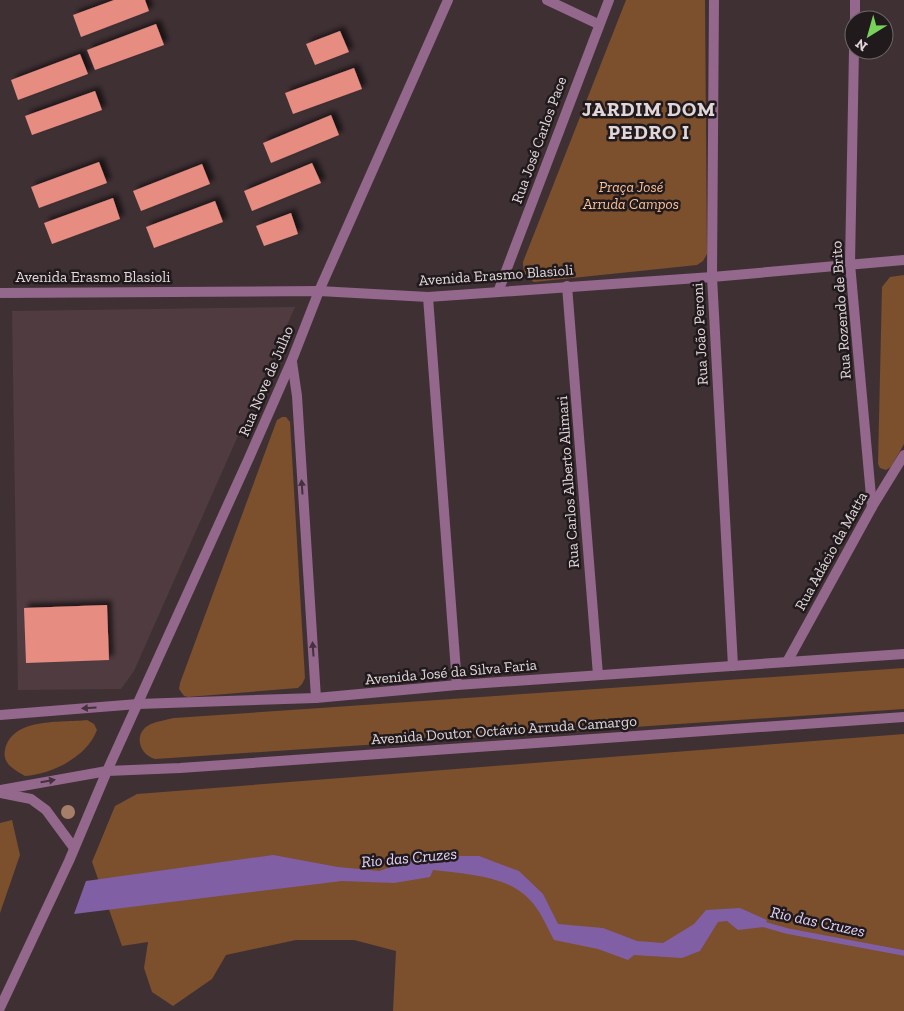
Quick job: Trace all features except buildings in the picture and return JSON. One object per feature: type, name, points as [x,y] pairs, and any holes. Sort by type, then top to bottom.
[{"type":"street","name":"Rua Nove de Julho","points":[[0,1008],[69,861],[107,771],[292,360],[319,291],[448,0]]},
{"type":"street","points":[[547,0],[598,24]]},
{"type":"street","name":"Rua José Carlos Pace","points":[[498,292],[598,24],[609,0]]},
{"type":"street","name":"Rua João Peroni","points":[[714,0],[712,277],[733,666]]},
{"type":"street","name":"Rua Rozendo de Brito","points":[[854,60],[850,264],[872,507]]},
{"type":"street","name":"Avenida Erasmo Blasioli","points":[[0,293],[319,291],[428,297],[712,277],[904,260]]},
{"type":"street","name":"Rua Carlos Alberto Alimari","points":[[567,286],[598,676]]},
{"type":"street","points":[[428,297],[457,685]]},
{"type":"street","points":[[292,360],[297,396],[316,698]]},
{"type":"street","name":"Rua Adácio da Matta","points":[[787,662],[872,507],[904,455]]},
{"type":"street","name":"Avenida José da Silva Faria","points":[[0,714],[138,704],[316,698],[457,685],[904,654]]},
{"type":"street","name":"Avenida Doutor Octávio Arruda Camargo","points":[[0,791],[107,771],[180,768],[904,717]]},
{"type":"street","points":[[0,791],[31,799],[46,810],[74,848]]},
{"type":"shaded area","points":[[295,307],[134,671],[121,689],[18,690],[12,311]]},
{"type":"shaded area","points":[[273,855],[338,867],[379,871],[423,856],[479,856],[519,871],[543,894],[558,924],[603,928],[637,941],[663,943],[694,924],[706,910],[740,908],[767,920],[764,927],[738,930],[727,921],[718,922],[700,951],[682,958],[634,955],[628,960],[598,949],[554,940],[534,904],[510,885],[485,877],[433,870],[430,877],[394,883],[342,881],[74,914],[86,881]]},
{"type":"green space","name":"Praça José Arruda Campos","points":[[626,0],[705,0],[707,254],[703,261],[697,265],[534,282],[525,274],[523,262]]},
{"type":"green space","points":[[904,275],[904,444],[891,467],[886,470],[880,468],[878,464],[882,287],[890,277]]},
{"type":"green space","points":[[286,417],[290,422],[305,678],[298,688],[184,696],[179,689],[180,683],[277,420]]},
{"type":"green space","points":[[904,668],[904,709],[155,759],[145,753],[140,743],[140,737],[145,728],[151,724],[174,718]]},
{"type":"green space","points":[[87,720],[94,724],[97,730],[92,740],[77,756],[57,768],[25,776],[7,763],[5,750],[9,739],[17,732],[39,724]]},
{"type":"green space","points":[[904,734],[904,1011],[393,1011],[396,951],[354,940],[296,940],[226,955],[212,979],[173,1006],[152,992],[144,968],[148,942],[122,946],[92,862],[115,806],[137,794]]},
{"type":"green space","points":[[12,820],[20,855],[0,913],[0,823]]},
{"type":"waterway","name":"Rio das Cruzes","points":[[759,923],[787,931],[904,953]]},
{"type":"district","name":"JARDIM DOM PEDRO I","points":[[649,120]]}]
